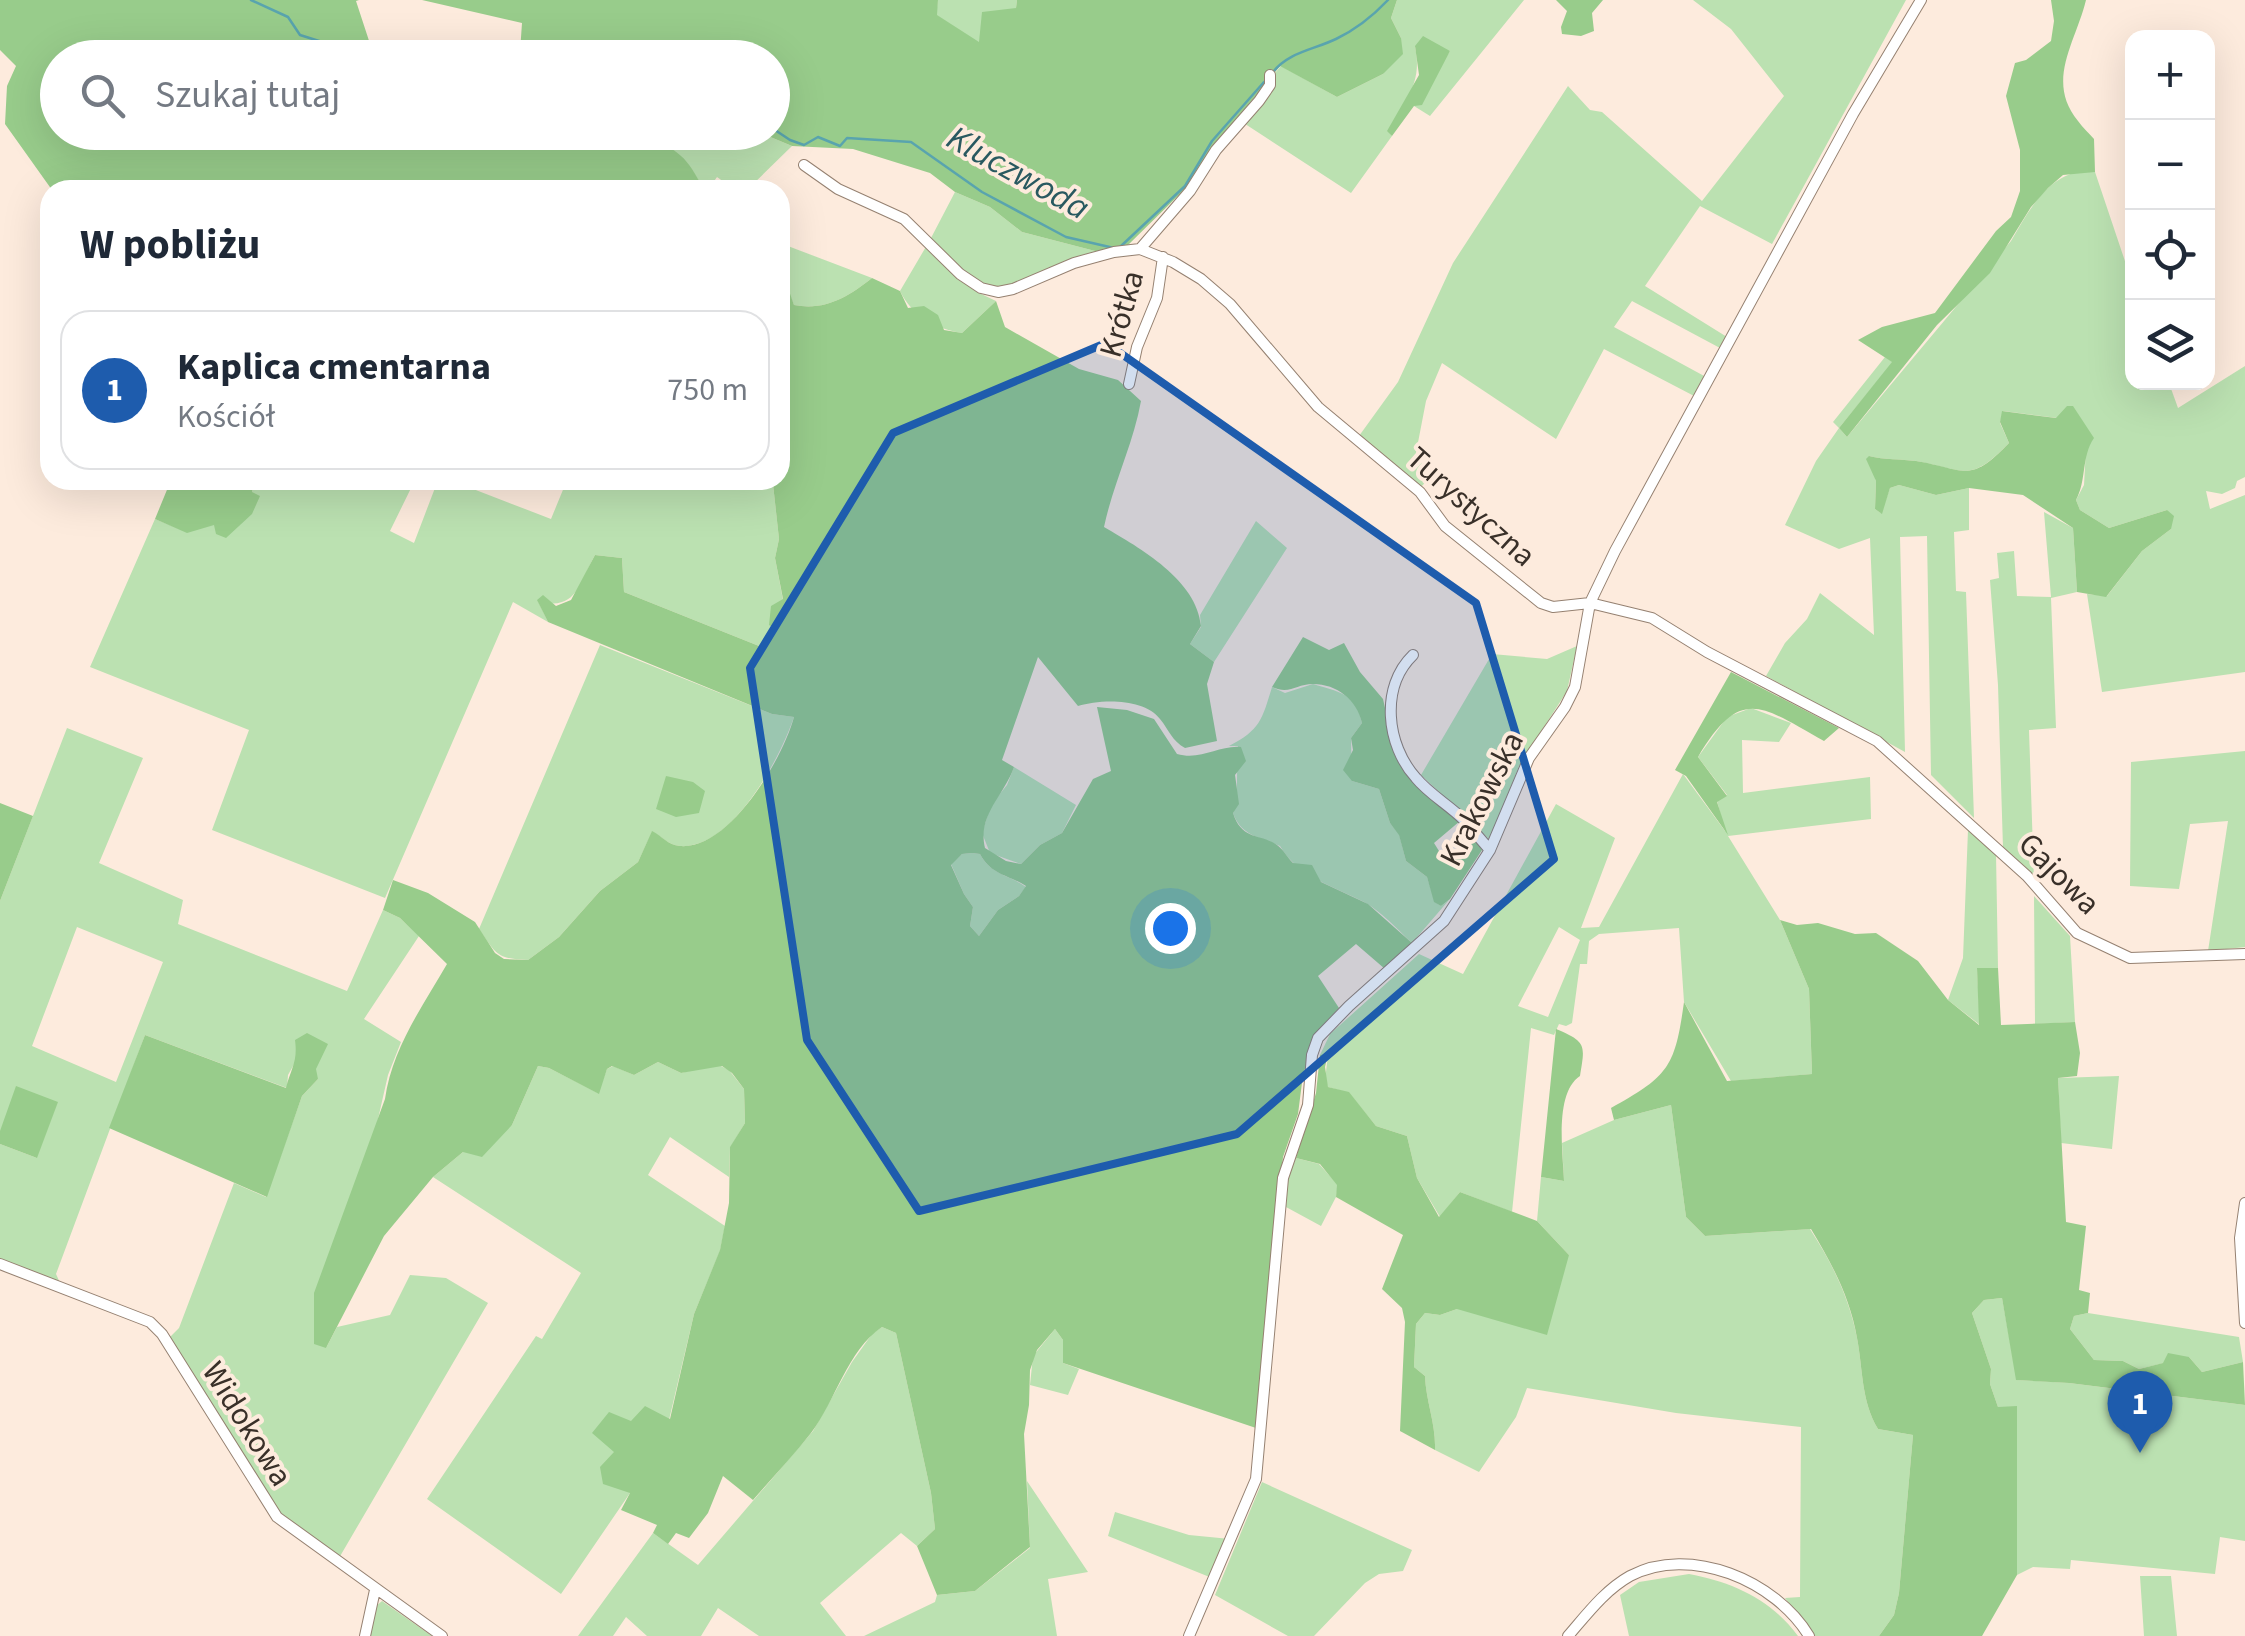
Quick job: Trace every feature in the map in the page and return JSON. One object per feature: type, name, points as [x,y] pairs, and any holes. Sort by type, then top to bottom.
[{"type":"street","name":"Krakowska","points":[[1189,1636],[1256,1478],[1284,1178],[1308,1105],[1312,1055],[1318,1038],[1444,920],[1490,850],[1529,758],[1565,708],[1575,687],[1590,603],[1852,114],[1921,0]]},
{"type":"street","points":[[804,164],[838,189],[904,219],[960,274],[981,288],[998,292],[1074,263],[1140,249],[1190,191],[1270,85],[1270,75]]},
{"type":"street","name":"Turystyczna","points":[[1140,249],[1201,279],[1230,304],[1318,407],[1420,492],[1445,526],[1541,603],[1553,607],[1590,603],[1652,618],[1707,652],[1873,739]]},
{"type":"street","name":"Krótka","points":[[1129,384],[1137,347],[1157,298],[1163,257]]},
{"type":"street","points":[[1413,655],[1403,664],[1392,697],[1396,744],[1416,778],[1490,850]]},
{"type":"street","name":"Gajowa","points":[[1873,739],[1978,829],[2027,876],[2077,933],[2130,958],[2245,954]]},
{"type":"street","points":[[2245,1203],[2240,1238],[2245,1324]]},
{"type":"street","name":"Widokowa","points":[[0,1264],[150,1322],[162,1334],[277,1517],[442,1636]]},
{"type":"street","points":[[1568,1636],[1607,1592],[1629,1577],[1650,1568],[1686,1564],[1725,1572],[1753,1586],[1790,1610],[1809,1636]]},
{"type":"street","points":[[365,1636],[375,1590]]},
{"type":"highlighted area","points":[[1106,343],[1476,603],[1554,859],[1237,1134],[919,1211],[807,1040],[750,668],[893,433]]},
{"type":"green space","points":[[0,0],[359,0],[356,1],[369,40],[40,40],[40,150],[672,150],[698,180],[45,180],[5,124],[7,86],[16,66],[0,50]]},
{"type":"green space","points":[[422,0],[938,0],[937,15],[979,42],[982,12],[1016,8],[1017,0],[1397,0],[1391,18],[1401,38],[1403,54],[1383,74],[1337,97],[1280,66],[1211,150],[1187,187],[1126,247],[1099,252],[1022,232],[990,207],[955,192],[930,173],[853,149],[790,145],[790,40],[521,40],[522,23]]},
{"type":"green space","points":[[938,0],[1017,0],[1016,8],[979,43],[936,15]]},
{"type":"green space","points":[[1397,0],[1524,0],[1430,116],[1414,106],[1450,51],[1415,47],[1417,71],[1406,101],[1388,131],[1392,136],[1351,193],[1236,118],[1281,66],[1337,97],[1383,74],[1401,38],[1391,18]]},
{"type":"green space","points":[[1556,0],[1603,0],[1592,13],[1594,31],[1581,36],[1562,34],[1567,11]]},
{"type":"green space","points":[[1693,0],[1906,0],[1772,244],[1700,206],[1645,286],[1727,337],[1720,348],[1632,301],[1614,327],[1706,377],[1696,397],[1604,349],[1556,439],[1442,363],[1426,401],[1415,458],[1435,472],[1421,487],[1359,436],[1398,382],[1453,263],[1568,86],[1590,110],[1602,112],[1702,201],[1784,96],[1731,29]]},
{"type":"green space","points":[[2051,0],[2086,0],[2063,76],[2068,106],[2094,139],[2095,172],[2063,175],[2048,188],[2031,207],[1990,273],[1937,325],[1847,437],[1839,428],[1892,362],[1858,340],[1882,327],[1935,313],[1996,231],[2011,217],[2020,191],[2020,150],[2006,96],[2015,63],[2026,60],[2051,41]]},
{"type":"green space","points":[[1423,36],[1450,51],[1422,105],[1414,106],[1392,136],[1387,131],[1419,75],[1415,46]]},
{"type":"green space","points":[[788,150],[757,180],[698,180],[672,151]]},
{"type":"green space","points":[[2095,172],[2125,261],[2125,390],[2172,390],[2178,408],[2207,390],[2215,390],[2215,385],[2245,366],[2245,477],[2222,494],[2206,491],[2210,509],[2245,495],[2245,672],[2102,692],[2087,594],[2107,596],[2142,551],[2171,529],[2167,510],[2109,528],[2080,510],[2076,500],[2084,485],[2086,449],[2057,418],[2003,411],[2000,423],[2009,443],[1985,464],[1966,471],[1869,456],[1876,481],[1875,509],[1881,513],[1890,488],[1899,485],[1936,495],[1969,488],[1969,530],[1954,532],[1956,591],[1966,592],[1974,818],[1931,775],[1927,536],[1900,537],[1905,752],[1766,676],[1785,643],[1807,619],[1820,593],[1874,635],[1870,538],[1839,549],[1785,525],[1816,461],[1839,428],[1847,437],[2011,241],[2048,188],[2068,175]]},
{"type":"green space","points":[[955,192],[990,207],[1022,232],[1099,252],[1000,289],[979,282],[931,238]]},
{"type":"green space","points":[[927,245],[977,292],[996,301],[962,333],[926,320],[911,308],[900,291]]},
{"type":"green space","points":[[790,247],[872,278],[836,301],[816,306],[794,305],[790,295]]},
{"type":"green space","points":[[872,278],[900,291],[908,308],[924,306],[938,315],[944,330],[962,333],[996,301],[1005,327],[1079,369],[1118,380],[1141,401],[1104,527],[1164,567],[1197,609],[1201,626],[1190,644],[1214,662],[1207,684],[1217,741],[1185,748],[1153,712],[1133,704],[1098,702],[1078,706],[1038,657],[1002,760],[1014,767],[988,816],[985,848],[1006,861],[1021,864],[1040,845],[1062,833],[1093,779],[1111,771],[1097,707],[1127,710],[1154,719],[1177,754],[1194,756],[1241,747],[1246,761],[1235,775],[1239,804],[1233,813],[1241,828],[1277,845],[1293,863],[1312,865],[1321,882],[1368,904],[1412,943],[1385,969],[1356,944],[1318,976],[1339,1008],[1316,1033],[1303,1075],[1298,1114],[1283,1157],[1256,1428],[1063,1363],[1063,1340],[1055,1329],[1037,1350],[1030,1370],[1024,1434],[1030,1547],[975,1591],[937,1595],[917,1546],[935,1529],[931,1493],[896,1333],[882,1327],[851,1362],[811,1433],[753,1500],[723,1476],[708,1513],[689,1538],[676,1533],[668,1544],[653,1533],[657,1525],[621,1510],[630,1493],[603,1484],[600,1467],[614,1452],[592,1433],[609,1412],[631,1421],[645,1406],[670,1419],[694,1314],[720,1250],[729,1203],[730,1147],[745,1123],[744,1089],[722,1066],[681,1073],[658,1062],[634,1075],[612,1066],[607,1069],[599,1094],[538,1066],[512,1125],[482,1157],[463,1152],[433,1177],[384,1236],[326,1348],[314,1344],[314,1293],[385,1099],[394,1063],[447,964],[400,918],[383,910],[393,880],[428,893],[475,922],[495,953],[504,959],[528,960],[559,937],[600,891],[638,862],[652,831],[680,846],[699,843],[735,818],[779,755],[794,717],[772,714],[548,622],[537,600],[543,595],[556,606],[571,600],[595,555],[622,558],[624,592],[764,648],[775,629],[769,625],[771,606],[783,599],[775,558],[779,539],[774,490],[790,490],[790,294],[794,305],[816,306],[836,301]],"holes":[[[962,854],[980,854],[984,861],[1026,886],[1019,896],[998,910],[979,936],[970,926],[973,907],[951,865]]]},
{"type":"green space","points":[[1885,357],[1893,362],[1839,428],[1833,422]]},
{"type":"green space","points":[[2067,406],[2073,406],[2094,438],[2076,500],[2080,510],[2109,528],[2167,510],[2174,516],[2171,529],[2142,551],[2106,597],[2077,592],[2073,528],[2023,495],[1969,488],[1936,495],[1899,485],[1890,488],[1882,514],[1875,509],[1876,481],[1866,459],[1869,456],[1956,470],[1975,469],[2009,443],[2000,422],[2002,411],[2056,418]]},
{"type":"green space","points":[[167,490],[252,490],[260,496],[252,514],[226,538],[216,534],[214,525],[187,533],[155,519]]},
{"type":"green space","points":[[410,490],[390,531],[414,543],[434,490],[476,490],[551,519],[563,490],[774,490],[779,539],[775,558],[783,600],[764,648],[624,592],[622,558],[595,555],[569,599],[561,603],[538,601],[548,622],[513,602],[385,898],[212,830],[249,730],[90,667],[155,519],[187,532],[252,492]]},
{"type":"green space","points":[[2044,512],[2073,528],[2077,592],[2051,598],[2056,728],[2029,730],[2034,881],[2003,848],[1990,580],[1999,578],[1997,553],[2014,551],[2017,596],[2051,597]]},
{"type":"green space","points":[[1256,521],[1287,548],[1214,662],[1190,644],[1201,627],[1200,615]]},
{"type":"green space","points":[[1303,637],[1329,650],[1344,643],[1360,672],[1383,699],[1394,748],[1460,821],[1434,843],[1444,859],[1476,841],[1482,850],[1450,899],[1441,906],[1434,902],[1427,877],[1406,861],[1379,789],[1352,781],[1343,770],[1353,750],[1351,738],[1362,723],[1351,701],[1338,690],[1322,685],[1307,684],[1288,690],[1272,687]]},
{"type":"green space","points":[[600,645],[772,714],[794,717],[765,777],[735,818],[718,833],[699,843],[680,846],[652,832],[638,862],[600,891],[559,937],[528,960],[503,956],[479,929]]},
{"type":"green space","points":[[1577,646],[1567,691],[1519,766],[1490,840],[1421,775],[1492,654],[1547,659]]},
{"type":"green space","points":[[1731,672],[1839,728],[1824,741],[1768,712],[1740,711],[1727,719],[1698,757],[1727,796],[1717,802],[1728,835],[1686,776],[1675,770]]},
{"type":"green space","points":[[1313,684],[1345,695],[1355,705],[1362,723],[1351,738],[1352,781],[1379,789],[1406,861],[1427,877],[1435,902],[1441,906],[1449,900],[1412,943],[1371,906],[1318,880],[1297,866],[1280,846],[1258,838],[1236,821],[1233,813],[1238,746],[1229,746],[1258,723],[1272,687],[1285,693]]},
{"type":"green space","points":[[1751,708],[1791,723],[1779,742],[1742,740],[1743,793],[1870,777],[1871,819],[1728,836],[1780,920],[1809,989],[1812,1074],[1731,1081],[1684,1002],[1679,928],[1599,934],[1589,941],[1587,964],[1580,964],[1572,1023],[1559,1024],[1554,1035],[1531,1028],[1512,1212],[1460,1192],[1440,1217],[1417,1178],[1407,1136],[1376,1126],[1349,1093],[1328,1087],[1328,1055],[1320,1055],[1330,1034],[1419,954],[1463,974],[1556,804],[1615,838],[1581,928],[1599,927],[1683,774],[1725,831],[1717,801],[1727,795],[1698,757],[1727,717]],"holes":[[[1559,927],[1580,940],[1548,1017],[1518,1006]]]},
{"type":"green space","points":[[67,728],[143,758],[99,863],[183,900],[178,924],[347,991],[383,910],[400,918],[419,936],[364,1019],[401,1042],[388,1075],[326,1348],[337,1327],[390,1315],[410,1275],[446,1278],[488,1303],[339,1558],[284,1520],[170,1337],[179,1328],[234,1183],[266,1197],[302,1096],[318,1079],[297,1059],[288,1075],[287,1088],[145,1035],[56,1274],[61,1285],[0,1260],[0,1144],[37,1158],[0,1131],[0,901]],"holes":[[[77,927],[163,962],[116,1082],[32,1046]]]},
{"type":"green space","points":[[2245,751],[2245,947],[2208,951],[2228,821],[2190,824],[2179,889],[2130,886],[2131,762]]},
{"type":"green space","points":[[1014,767],[1076,805],[1062,833],[1040,845],[1021,864],[990,853],[982,833],[991,805],[1007,785]]},
{"type":"green space","points":[[666,776],[693,782],[705,791],[699,813],[676,817],[656,809]]},
{"type":"green space","points":[[0,803],[33,816],[0,901]]},
{"type":"green space","points":[[1968,830],[1996,854],[1998,968],[1977,969],[1980,1025],[1948,1000],[1963,958]]},
{"type":"green space","points":[[962,854],[980,854],[995,871],[1026,887],[998,910],[979,936],[970,926],[973,907],[951,864]]},
{"type":"green space","points":[[2034,896],[2070,936],[2075,1022],[2035,1024]]},
{"type":"green space","points":[[1780,920],[1797,925],[1818,923],[1855,934],[1876,933],[1918,961],[1948,1000],[1979,1025],[1977,968],[1998,968],[2001,1025],[2075,1022],[2080,1053],[2077,1076],[2058,1078],[2066,1222],[2086,1226],[2079,1290],[2090,1293],[2088,1313],[2074,1316],[2070,1329],[2094,1360],[2123,1361],[2139,1369],[2163,1363],[2168,1353],[2189,1357],[2202,1372],[2243,1362],[2245,1405],[2016,1380],[2002,1298],[1984,1300],[1972,1313],[1991,1369],[1990,1384],[1998,1407],[2017,1406],[2017,1575],[1982,1636],[1879,1636],[1894,1615],[1899,1593],[1913,1435],[1878,1429],[1872,1418],[1850,1309],[1811,1229],[1705,1236],[1686,1217],[1671,1105],[1614,1120],[1611,1108],[1646,1087],[1666,1067],[1677,1041],[1684,1002],[1727,1081],[1812,1074],[1809,989]]},
{"type":"green space","points":[[1556,1029],[1579,1041],[1583,1051],[1580,1076],[1572,1084],[1563,1109],[1564,1181],[1541,1177]]},
{"type":"green space","points":[[307,1033],[328,1044],[316,1069],[318,1079],[302,1096],[267,1197],[109,1128],[145,1035],[286,1088],[295,1060],[295,1040]]},
{"type":"green space","points":[[1328,1054],[1328,1087],[1349,1092],[1376,1126],[1407,1136],[1417,1178],[1439,1217],[1460,1192],[1537,1221],[1569,1255],[1547,1335],[1457,1309],[1440,1315],[1425,1313],[1416,1324],[1414,1367],[1425,1376],[1435,1450],[1400,1431],[1405,1322],[1402,1308],[1382,1289],[1403,1235],[1336,1197],[1337,1185],[1320,1164],[1296,1158],[1316,1093],[1320,1055]]},
{"type":"green space","points":[[658,1062],[681,1073],[717,1064],[729,1070],[744,1089],[745,1123],[730,1148],[729,1177],[670,1137],[648,1175],[725,1226],[720,1251],[694,1314],[669,1420],[614,1452],[630,1493],[561,1594],[427,1499],[536,1336],[542,1339],[581,1273],[433,1177],[463,1152],[512,1125],[538,1066],[598,1093],[607,1069],[613,1066],[634,1075]]},
{"type":"green space","points":[[2119,1076],[2112,1149],[2061,1143],[2058,1078]]},
{"type":"green space","points":[[16,1086],[58,1102],[37,1158],[0,1144],[0,1131]]},
{"type":"green space","points":[[1671,1105],[1686,1217],[1705,1236],[1810,1229],[1849,1308],[1872,1418],[1878,1429],[1913,1435],[1899,1593],[1894,1615],[1879,1636],[1815,1636],[1785,1598],[1800,1597],[1801,1427],[1676,1413],[1527,1388],[1516,1417],[1479,1472],[1435,1450],[1425,1376],[1414,1367],[1416,1324],[1425,1313],[1440,1315],[1457,1309],[1569,1255],[1537,1221],[1541,1177],[1564,1181],[1562,1143],[1614,1120]]},
{"type":"green space","points":[[1296,1158],[1319,1164],[1338,1185],[1321,1226],[1286,1207],[1287,1181]]},
{"type":"green space","points":[[2002,1298],[2017,1380],[2245,1405],[2245,1541],[2220,1537],[2215,1574],[2071,1560],[2070,1569],[2033,1567],[2017,1575],[2017,1407],[1998,1407],[1990,1384],[1991,1369],[1972,1313],[1984,1300]]},
{"type":"green space","points":[[2088,1313],[2239,1337],[2243,1362],[2202,1372],[2189,1357],[2139,1369],[2123,1361],[2094,1360],[2070,1329],[2074,1316]]},
{"type":"green space","points":[[882,1327],[896,1333],[931,1493],[935,1529],[917,1546],[901,1533],[820,1603],[846,1636],[759,1636],[718,1608],[701,1636],[647,1636],[626,1617],[613,1636],[578,1636],[653,1533],[698,1565],[813,1431],[852,1362],[872,1334]]},
{"type":"green space","points":[[1055,1329],[1063,1340],[1063,1363],[1079,1369],[1068,1395],[1030,1385],[1033,1356]]},
{"type":"green space","points":[[1027,1481],[1088,1572],[1048,1579],[1057,1636],[864,1636],[935,1602],[937,1595],[975,1591],[1030,1548]]},
{"type":"green space","points":[[1262,1482],[1412,1550],[1403,1571],[1379,1574],[1365,1583],[1314,1636],[1288,1636],[1215,1595]]},
{"type":"green space","points":[[1115,1512],[1189,1535],[1230,1539],[1212,1578],[1108,1536]]},
{"type":"green space","points":[[1689,1574],[1749,1594],[1776,1612],[1798,1636],[1629,1636],[1620,1595],[1639,1582]]},
{"type":"green space","points":[[2140,1576],[2171,1576],[2177,1636],[2144,1636]]},
{"type":"green space","points":[[382,1601],[432,1636],[370,1636],[375,1607]]},
{"type":"waterway","name":"Kluczwoda","points":[[251,0],[288,17],[300,35],[316,40]]},
{"type":"waterway","name":"Kluczwoda","points":[[1273,72],[1294,56],[1351,31],[1388,0]]},
{"type":"waterway","name":"Kluczwoda","points":[[790,140],[804,145],[818,137],[840,146],[847,138],[911,142],[982,192],[1066,237],[1114,248],[1120,247],[1185,186],[1212,141],[1264,82]]},
{"type":"place","name":"Kaplica cmentarna","points":[[2140,1453]]}]
